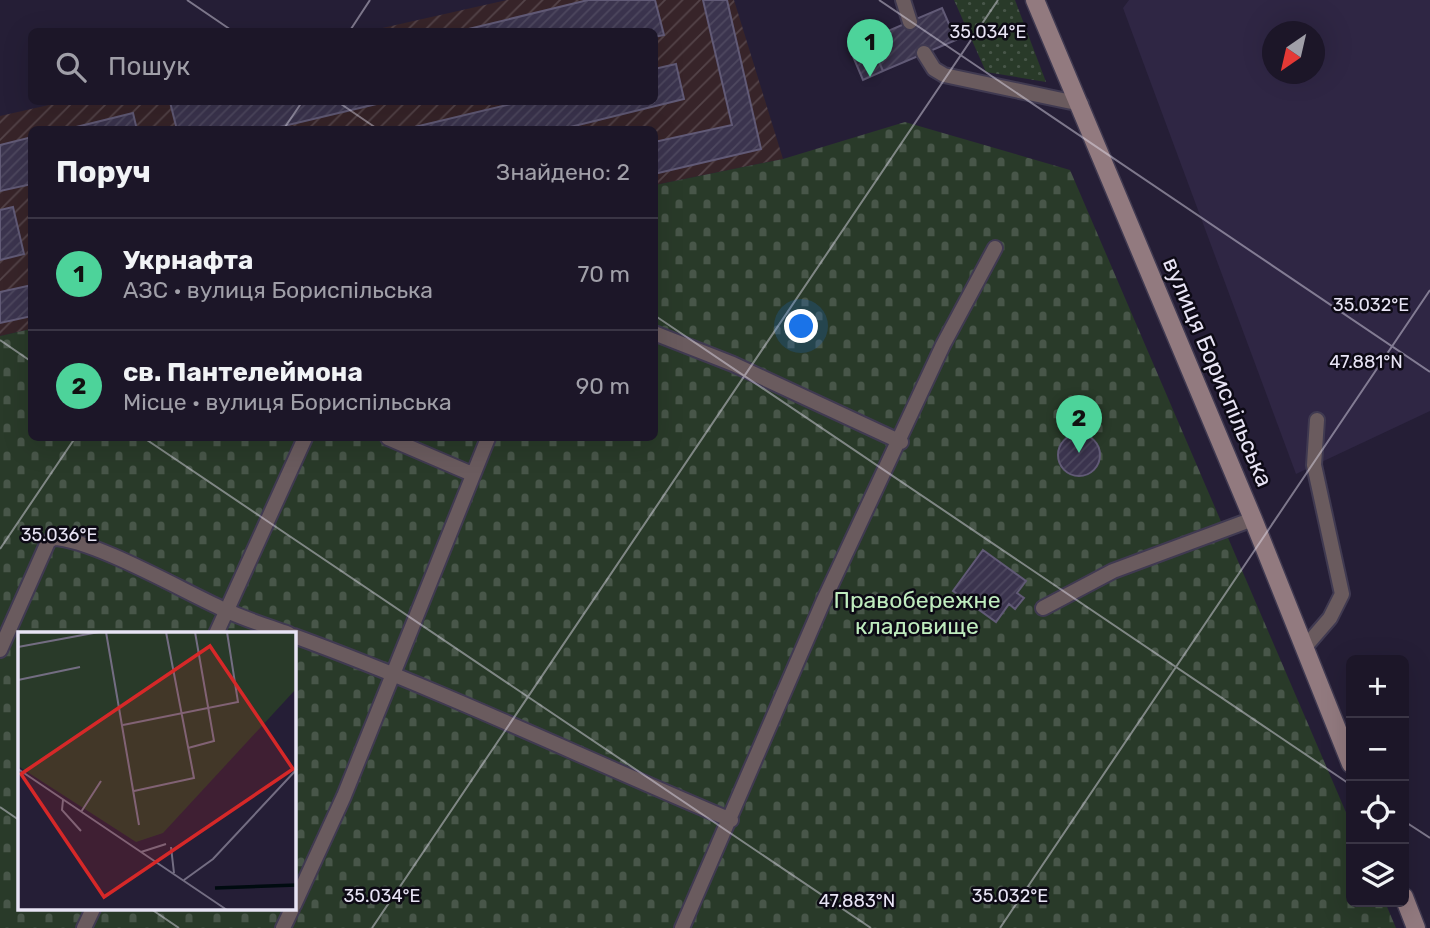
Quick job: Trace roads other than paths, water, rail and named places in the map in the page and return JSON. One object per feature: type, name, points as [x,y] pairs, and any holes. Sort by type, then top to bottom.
[{"type":"main road","name":"вулиця Бориспільська","points":[[1035,0],[1081,104],[1253,519],[1346,751]]},
{"type":"main road","points":[[1408,907],[1416,928]]},
{"type":"lane","points":[[903,0],[910,22]]},
{"type":"lane","points":[[924,53],[934,69],[944,75],[1081,104]]},
{"type":"lane","points":[[682,928],[731,820],[786,684],[901,442],[943,345],[995,248]]},
{"type":"lane","points":[[658,335],[733,364],[901,442]]},
{"type":"lane","points":[[1305,647],[1329,618],[1342,594],[1314,464],[1317,420]]},
{"type":"lane","points":[[217,632],[304,441]]},
{"type":"lane","points":[[395,441],[472,474]]},
{"type":"lane","points":[[296,900],[344,796],[487,441]]},
{"type":"lane","points":[[1043,608],[1113,571],[1253,519]]},
{"type":"lane","points":[[0,650],[48,542],[53,538],[68,540],[115,558],[226,611],[284,632]]},
{"type":"lane","points":[[296,637],[394,673],[731,820]]},
{"type":"lane","points":[[84,928],[92,911]]},
{"type":"lane","points":[[284,928],[291,911]]},
{"type":"place","name":"Укрнафта","points":[[870,77]]},
{"type":"place","name":"св. Пантелеймона","points":[[1079,453]]},
{"type":"park label","name":"Правобережне кладовище","points":[[917,613]]}]
